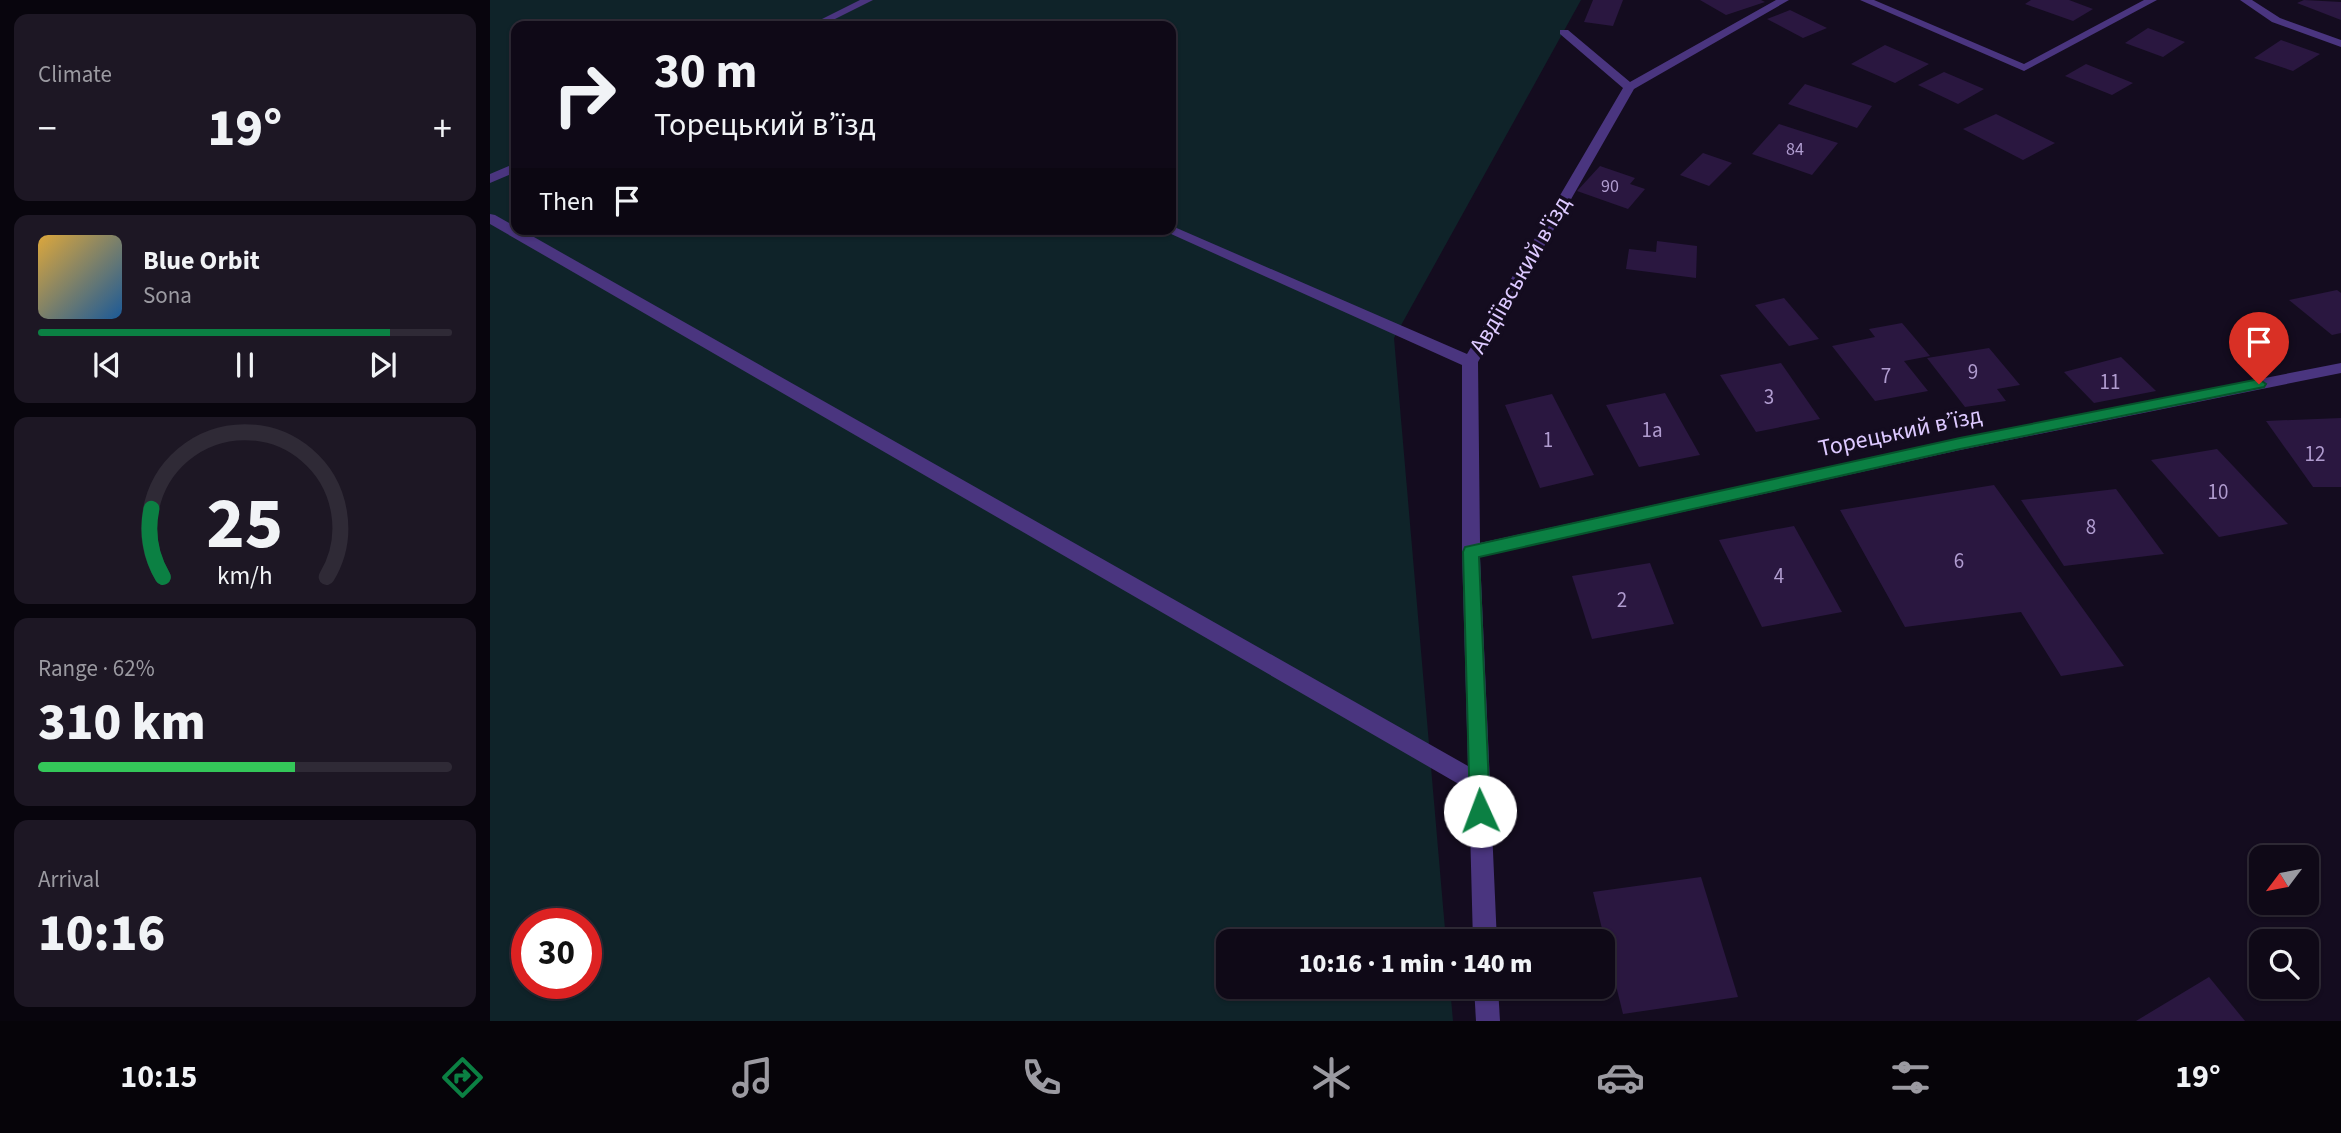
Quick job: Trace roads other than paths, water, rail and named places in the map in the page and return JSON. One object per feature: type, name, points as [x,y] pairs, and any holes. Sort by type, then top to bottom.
[{"type":"street","points":[[824,21],[868,0]]},
{"type":"street","points":[[1564,32],[1629,87],[1728,29],[1784,0]]},
{"type":"street","points":[[1865,0],[2024,68],[2152,0]]},
{"type":"street","points":[[2245,0],[2276,20],[2341,44]]},
{"type":"street","name":"Авдіївський в'їзд","points":[[1485,929],[1471,552],[1470,362],[1629,87]]},
{"type":"street","points":[[490,179],[511,169]]},
{"type":"street","points":[[490,218],[511,230]]},
{"type":"street","points":[[1176,233],[1470,362]]},
{"type":"street","points":[[520,235],[1479,784]]},
{"type":"street","name":"Торецький в’їзд","points":[[1471,552],[1960,444],[2341,368]]},
{"type":"street","points":[[1487,999],[1488,1021]]}]
